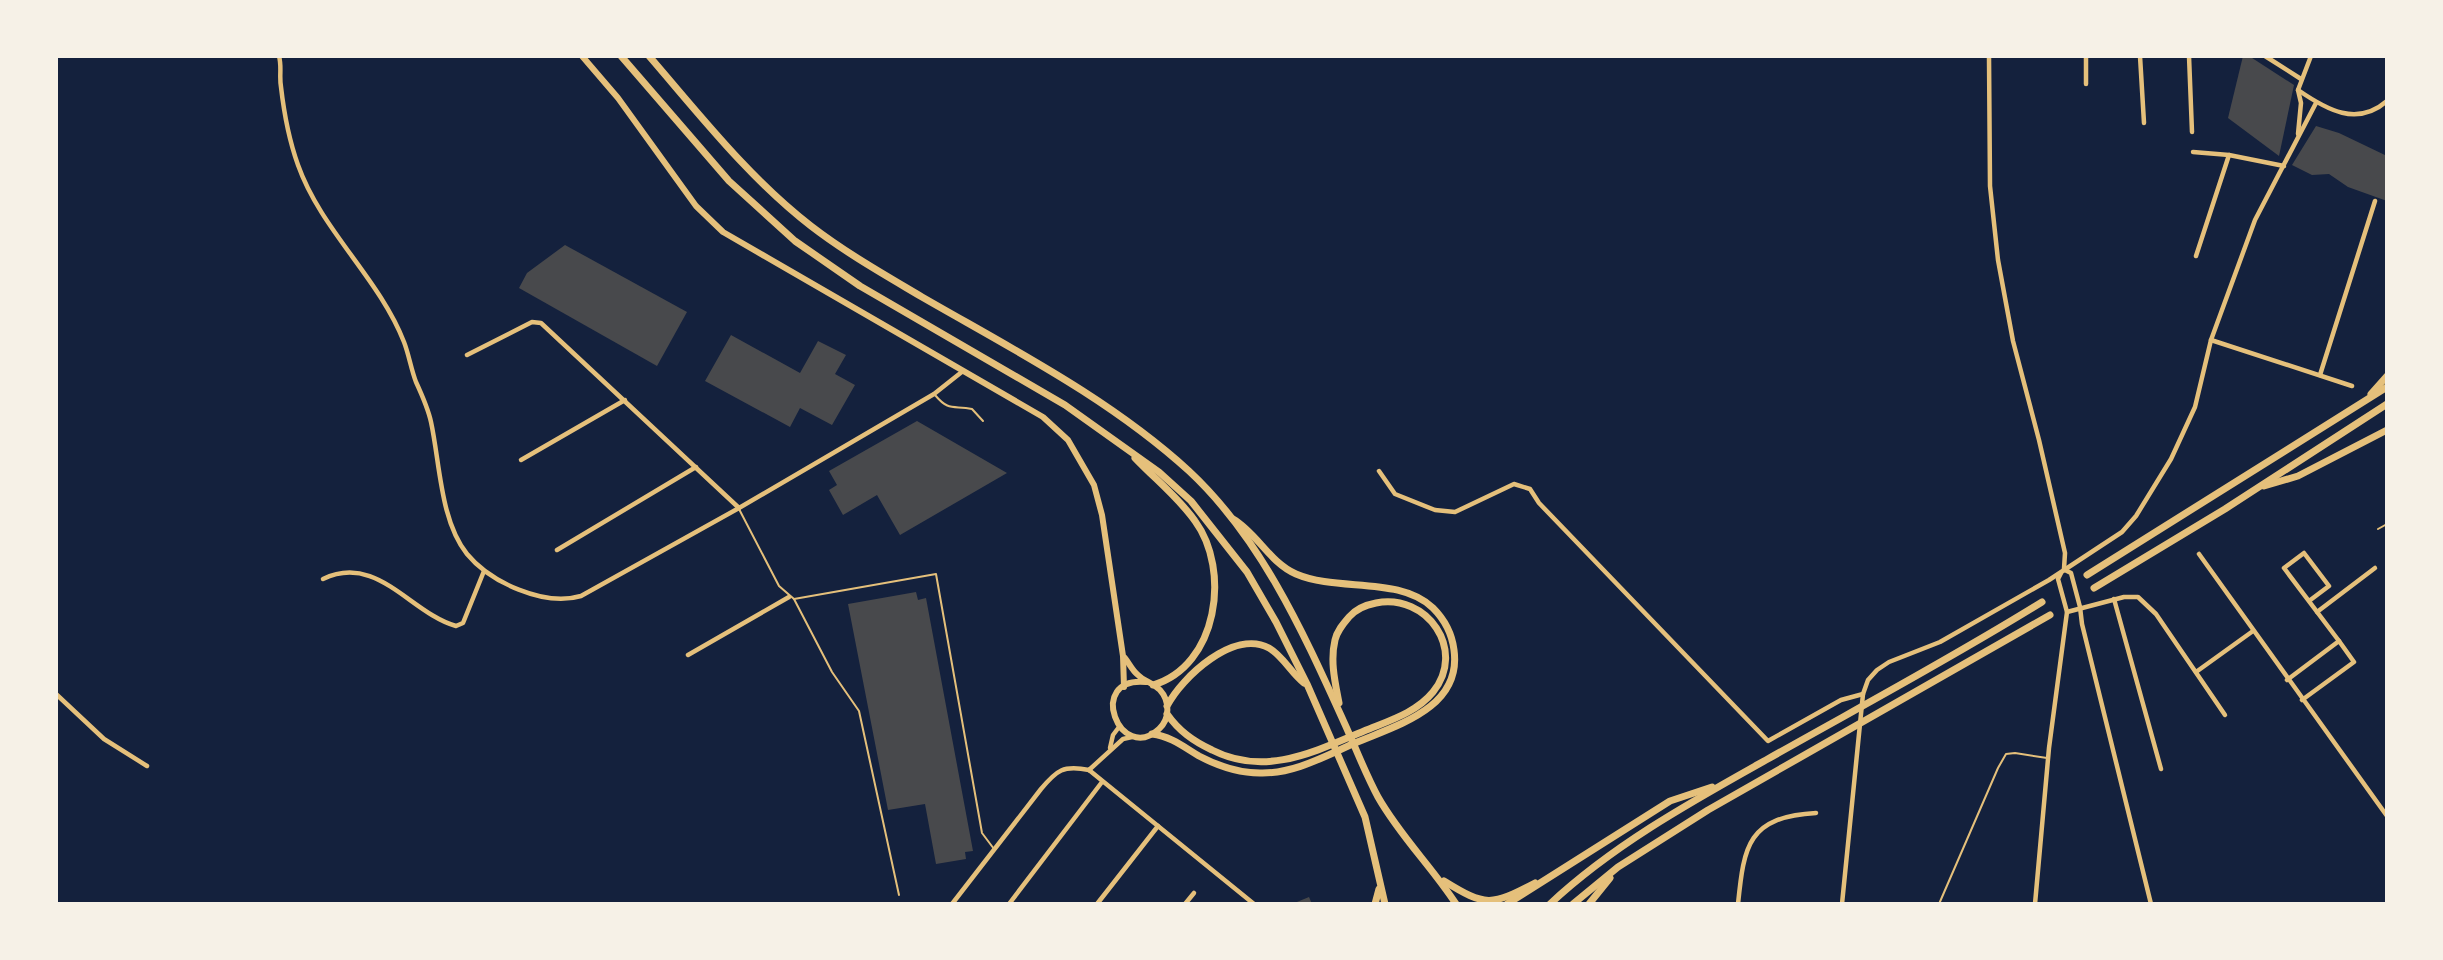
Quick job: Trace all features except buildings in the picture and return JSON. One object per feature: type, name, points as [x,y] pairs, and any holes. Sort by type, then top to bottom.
[{"type":"highway","points":[[621,56],[729,181],[794,241],[860,286],[1065,405],[1123,445],[1183,493],[1247,572],[1307,684],[1365,817],[1385,904]]},
{"type":"highway","points":[[649,56],[744,166],[810,226],[875,269],[1078,387],[1149,437],[1191,474],[1230,517],[1262,562],[1293,615],[1378,796],[1456,904]]},
{"type":"highway","points":[[2365,401],[2387,376]]},
{"type":"highway","points":[[2087,575],[2387,387]]},
{"type":"highway","points":[[2094,588],[2387,404]]},
{"type":"highway","points":[[2256,488],[2298,475],[2387,430]]},
{"type":"highway","points":[[1123,445],[1195,520],[1205,537],[1216,583],[1209,628],[1195,653],[1173,677],[1150,684]]},
{"type":"highway","points":[[1152,734],[1172,740],[1220,766],[1262,773],[1287,771],[1429,710],[1452,681],[1455,663],[1450,631],[1432,606],[1421,599],[1378,587],[1316,581],[1295,573],[1276,560],[1245,526],[1230,517]]},
{"type":"highway","points":[[1307,684],[1292,673],[1279,655],[1267,647],[1253,643],[1238,644],[1220,653],[1182,685],[1167,710],[1181,732],[1220,754],[1242,761],[1286,761],[1306,756],[1406,713],[1423,702],[1434,690],[1442,677],[1444,650],[1440,634],[1426,615],[1397,601],[1366,605],[1352,613],[1335,637],[1334,677],[1342,717]]},
{"type":"highway","points":[[1550,904],[1593,867],[1726,782],[2042,602]]},
{"type":"highway","points":[[1573,904],[1618,867],[1708,810],[2050,615]]},
{"type":"highway","points":[[1507,904],[1671,801],[1726,782]]},
{"type":"highway","points":[[1589,904],[1618,867]]},
{"type":"highway","points":[[1440,879],[1471,898],[1495,901],[1549,877]]},
{"type":"highway","points":[[1375,904],[1380,888]]},
{"type":"main road","points":[[582,56],[618,98],[696,206],[723,232],[1043,417],[1068,440],[1090,475],[1102,515],[1124,656],[1124,687]]},
{"type":"main road","points":[[1124,656],[1136,673],[1160,690],[1167,710],[1164,722],[1152,734],[1134,736],[1119,727],[1112,710],[1117,693],[1124,687],[1139,682],[1150,684]]},
{"type":"street","points":[[279,56],[282,70],[280,83],[298,165],[325,217],[398,327],[431,421],[442,489],[454,530],[466,552],[501,583],[537,594],[571,599],[581,596],[934,394],[963,371]]},
{"type":"street","points":[[1989,56],[1990,186],[1998,260],[2013,341],[2039,440],[2064,553],[2064,570],[2058,579],[2067,612],[2048,758],[2035,904]]},
{"type":"street","points":[[2085,56],[2086,84]]},
{"type":"street","points":[[2140,56],[2144,123]]},
{"type":"street","points":[[2189,56],[2192,132]]},
{"type":"street","points":[[2265,56],[2301,79]]},
{"type":"street","points":[[2298,138],[2301,103],[2298,90],[2311,56]]},
{"type":"street","points":[[2298,90],[2316,103],[2350,115],[2362,116],[2375,111],[2387,101]]},
{"type":"street","points":[[1842,904],[1863,694],[1868,680],[1889,662],[1940,642],[2064,570],[2122,532],[2144,503],[2171,458],[2195,407],[2211,340],[2255,220],[2316,103]]},
{"type":"street","points":[[2193,152],[2229,155],[2284,166]]},
{"type":"street","points":[[2196,256],[2229,155]]},
{"type":"street","points":[[2320,375],[2375,201]]},
{"type":"street","points":[[467,355],[532,322],[541,323],[739,508]]},
{"type":"street","points":[[2211,340],[2353,386]]},
{"type":"street","points":[[521,460],[625,400]]},
{"type":"street","points":[[557,550],[696,467]]},
{"type":"street","points":[[1379,471],[1395,494],[1435,510],[1455,512],[1514,484],[1530,489],[1539,503],[1768,741],[1841,701],[1863,694]]},
{"type":"street","points":[[2302,700],[2354,662],[2284,568],[2304,553],[2329,586],[2309,601]]},
{"type":"street","points":[[2199,554],[2387,816]]},
{"type":"street","points":[[2317,612],[2375,568]]},
{"type":"street","points":[[323,579],[340,573],[365,574],[380,580],[442,620],[456,626],[463,623],[484,570]]},
{"type":"street","points":[[2064,570],[2071,573],[2080,607],[2151,904]]},
{"type":"street","points":[[2067,612],[2114,599],[2138,597],[2147,603],[2225,715]]},
{"type":"street","points":[[688,655],[791,598]]},
{"type":"street","points":[[2114,599],[2161,769]]},
{"type":"street","points":[[2196,672],[2253,631]]},
{"type":"street","points":[[2287,680],[2339,641]]},
{"type":"street","points":[[56,694],[104,739],[147,766]]},
{"type":"street","points":[[1109,750],[1113,735],[1119,727]]},
{"type":"street","points":[[1089,770],[1123,739],[1134,736]]},
{"type":"street","points":[[952,904],[1041,789],[1055,773],[1071,766],[1089,770],[1254,904]]},
{"type":"street","points":[[1009,904],[1102,782]]},
{"type":"street","points":[[1738,904],[1744,852],[1751,839],[1766,825],[1782,818],[1816,814]]},
{"type":"street","points":[[1097,904],[1158,826]]},
{"type":"street","points":[[1185,904],[1194,893]]},
{"type":"lane","points":[[934,394],[942,404],[952,409],[972,409],[983,421]]},
{"type":"lane","points":[[739,508],[779,586],[791,598],[832,672],[859,711],[898,895]]},
{"type":"lane","points":[[2378,529],[2387,524]]},
{"type":"lane","points":[[791,598],[936,574],[982,833],[995,850]]},
{"type":"lane","points":[[1939,904],[2006,754],[2048,758]]}]
